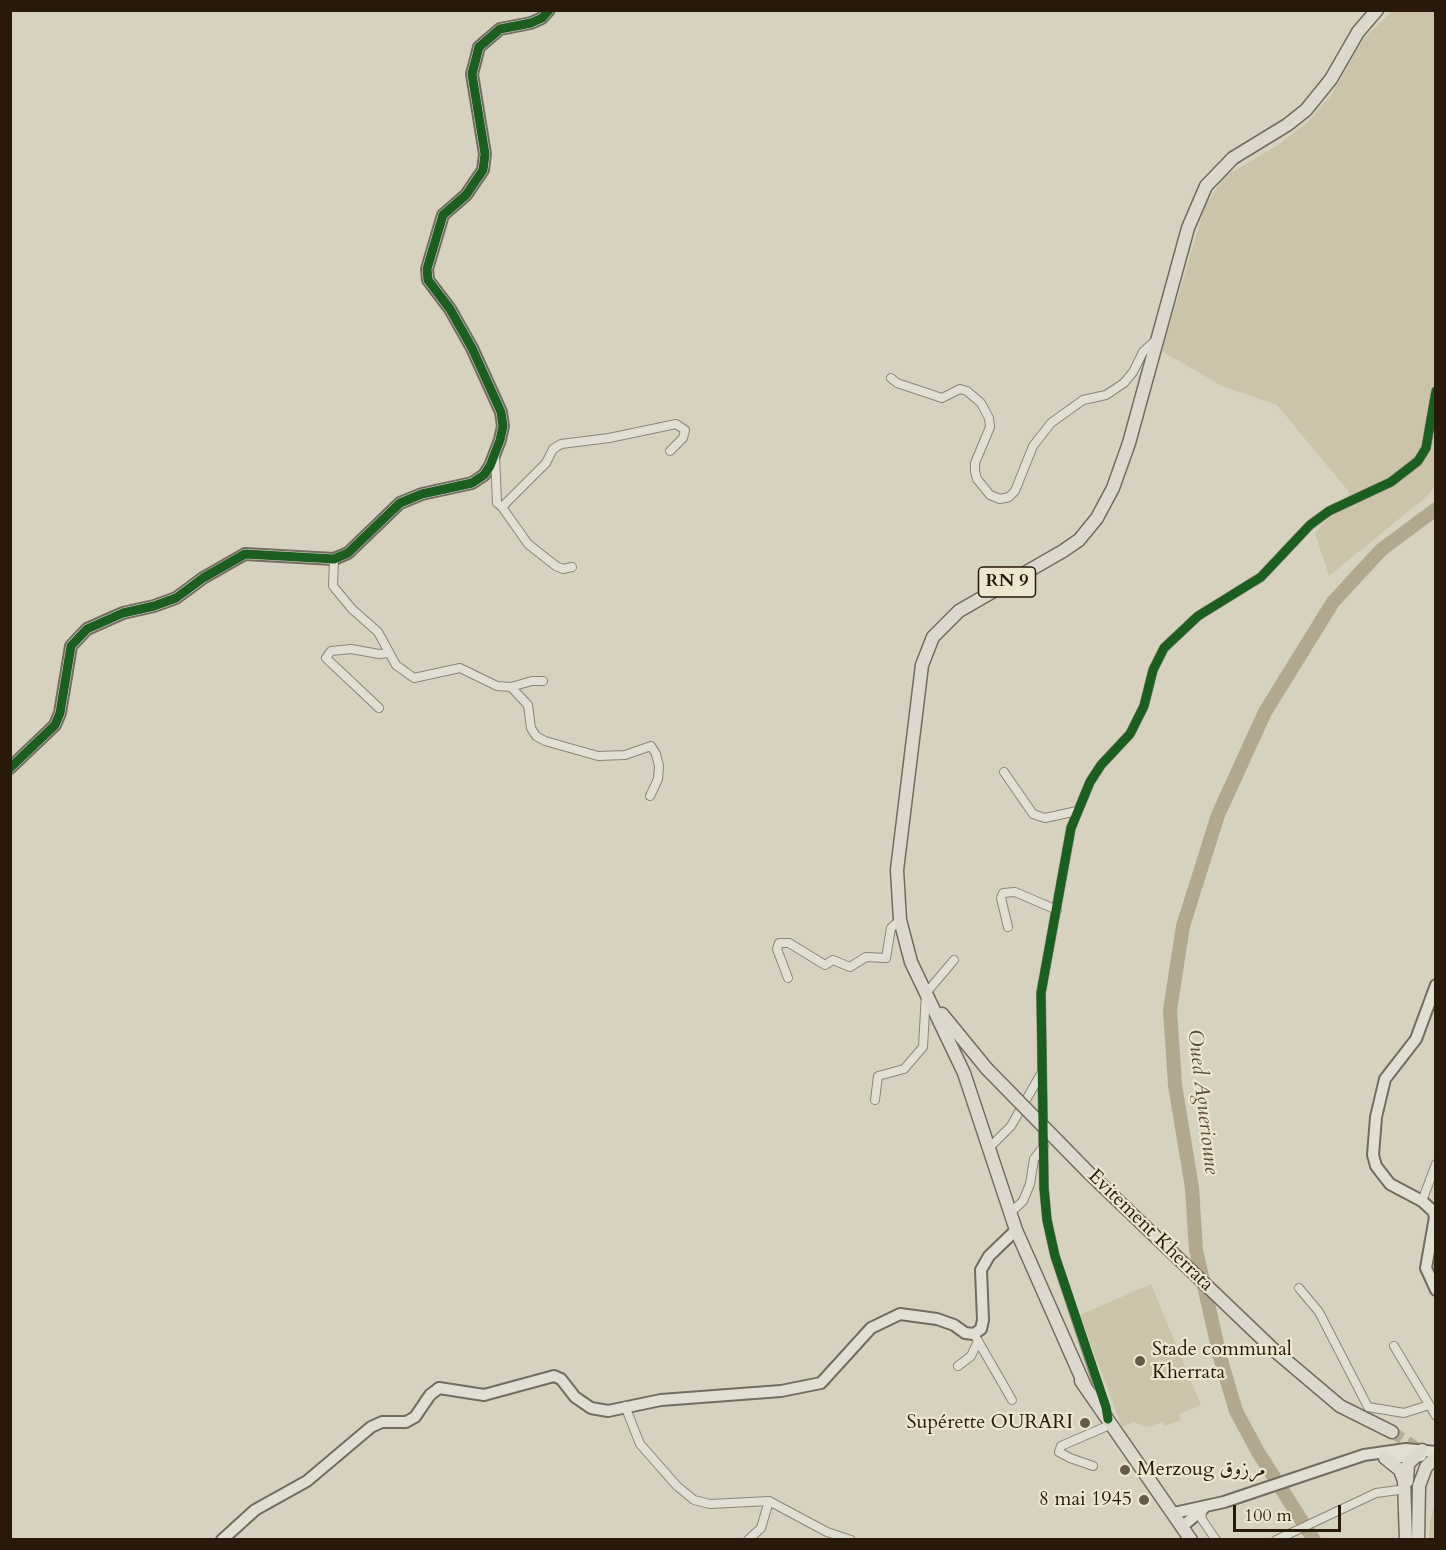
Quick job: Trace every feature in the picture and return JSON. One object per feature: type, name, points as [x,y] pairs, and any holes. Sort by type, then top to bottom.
[{"type":"main road","name":"RN 9","points":[[1191,1539],[1085,1386],[1016,1230],[964,1073],[911,962],[900,920],[897,870],[920,676],[928,647],[940,628],[959,611],[1064,551],[1079,540],[1097,518],[1113,488],[1126,451],[1193,214],[1206,186],[1233,158],[1287,125],[1306,110],[1331,79],[1358,32],[1377,10]]},
{"type":"main road","name":"Evitement Kherrata","points":[[929,997],[987,1069],[1089,1173],[1275,1351],[1340,1406],[1392,1432]]},
{"type":"main road","points":[[1406,1539],[1407,1469],[1418,1453]]},
{"type":"main road","points":[[1385,1458],[1400,1470],[1406,1489]]},
{"type":"main road","points":[[1418,1539],[1419,1486],[1426,1467],[1435,1458]]},
{"type":"street","points":[[10,768],[55,725],[60,713],[71,646],[87,629],[123,613],[176,598],[220,567],[245,554],[334,559],[348,553],[400,503],[422,494],[472,483],[484,475],[495,455],[503,426],[501,412],[472,348],[450,309],[428,280],[427,269],[443,216],[466,195],[483,170],[485,154],[472,74],[479,47],[500,30],[531,23],[549,10]]},
{"type":"street","points":[[891,378],[906,386],[942,398],[960,389],[967,391],[981,403],[989,418],[990,427],[975,463],[975,471],[977,480],[990,495],[1000,499],[1009,497],[1015,491],[1033,446],[1051,423],[1083,400],[1106,395],[1124,383],[1133,372],[1143,352],[1156,340]]},
{"type":"street","points":[[1092,1466],[1059,1452],[1061,1446],[1110,1422],[1107,1407],[1055,1256],[1047,1220],[1044,1146],[1041,993],[1071,828],[1090,782],[1101,765],[1130,734],[1144,706],[1154,670],[1164,648],[1198,616],[1261,577],[1310,525],[1329,511],[1391,482],[1418,461],[1428,440],[1436,391]]},
{"type":"street","points":[[502,507],[546,463],[553,449],[561,444],[609,438],[676,424],[685,430],[683,438],[670,451]]},
{"type":"street","points":[[495,455],[497,502],[528,544],[555,566],[563,569],[572,567]]},
{"type":"street","points":[[334,559],[333,586],[351,609],[378,632],[396,665],[414,678],[460,668],[497,686],[511,687],[532,681],[543,681]]},
{"type":"street","points":[[379,708],[326,658],[330,651],[351,648],[380,654],[389,653]]},
{"type":"street","points":[[511,687],[528,705],[531,728],[536,736],[545,741],[598,756],[625,755],[651,746],[659,766],[658,779],[650,796]]},
{"type":"street","points":[[1005,772],[1033,814],[1045,818],[1077,811]]},
{"type":"street","points":[[1008,927],[1001,898],[1003,893],[1015,891],[1057,910]]},
{"type":"street","points":[[788,978],[777,949],[778,943],[789,943],[825,965],[834,960],[850,967],[866,957],[886,958],[891,928],[900,920]]},
{"type":"street","points":[[875,1100],[878,1076],[904,1069],[923,1047],[929,997],[954,960]]},
{"type":"street","points":[[1436,985],[1416,1040],[1385,1079],[1376,1117],[1373,1143],[1373,1155],[1382,1175],[1403,1193],[1429,1205],[1435,1217],[1426,1268],[1436,1290]]},
{"type":"street","points":[[990,1147],[1011,1126],[1043,1070]]},
{"type":"street","points":[[1010,1213],[1023,1200],[1030,1184],[1034,1159],[1044,1146]]},
{"type":"street","points":[[1422,1201],[1436,1164]]},
{"type":"street","points":[[958,1366],[971,1356],[981,1329],[983,1320],[981,1270],[989,1256],[1016,1230]]},
{"type":"street","points":[[1299,1288],[1319,1312],[1368,1407],[1404,1413],[1429,1404]]},
{"type":"street","points":[[222,1539],[255,1510],[308,1481],[371,1427],[382,1422],[406,1422],[415,1417],[429,1395],[439,1388],[484,1395],[554,1376],[561,1379],[575,1397],[591,1408],[608,1411],[625,1406],[736,1393],[781,1391],[821,1383],[871,1328],[900,1314],[937,1319],[954,1325],[976,1338],[1012,1400]]},
{"type":"street","points":[[1394,1346],[1436,1416]]},
{"type":"street","points":[[625,1406],[640,1444],[677,1486],[694,1500],[710,1504],[769,1502],[827,1532],[851,1539]]},
{"type":"street","points":[[1174,1513],[1204,1508],[1383,1451],[1418,1453],[1435,1458]]},
{"type":"street","points":[[1340,1463],[1436,1452]]},
{"type":"street","points":[[1276,1539],[1380,1491],[1406,1489]]},
{"type":"street","points":[[748,1539],[761,1528],[769,1502]]},
{"type":"street","points":[[1183,1526],[1204,1508]]},
{"type":"street","points":[[1204,1508],[1201,1518],[1216,1539]]},
{"type":"shaded area","points":[[1392,11],[1435,11],[1436,485],[1426,497],[1329,576],[1315,533],[1350,493],[1277,405],[1222,386],[1162,351],[1205,206],[1224,177],[1275,147],[1306,124],[1332,94],[1364,38]]},
{"type":"shaded area","name":"Stade communal Kherrata","points":[[1151,1284],[1201,1405],[1179,1414],[1181,1420],[1164,1426],[1162,1422],[1149,1427],[1133,1422],[1122,1427],[1080,1315]]},
{"type":"shaded area","points":[[1435,1503],[1435,1539],[1429,1539],[1430,1522]]},
{"type":"waterway","name":"Oued Aguerioune","points":[[1314,1540],[1258,1452],[1236,1411],[1220,1357],[1196,1250],[1192,1188],[1175,1085],[1170,1010],[1183,926],[1218,815],[1265,712],[1333,602],[1381,550],[1436,509]]},
{"type":"tunnel","points":[[1392,1432],[1426,1454]]},
{"type":"cycle path","points":[[10,768],[55,725],[60,713],[71,646],[87,629],[123,613],[176,598],[203,578],[245,554],[334,559],[348,553],[400,503],[422,494],[472,483],[484,475],[500,440],[503,426],[501,412],[472,348],[450,309],[428,280],[427,269],[443,215],[466,195],[483,170],[485,154],[472,74],[479,47],[500,29],[531,23],[542,18],[549,10]]},
{"type":"cycle path","points":[[1108,1419],[1106,1407],[1055,1256],[1047,1220],[1044,1188],[1041,993],[1071,828],[1090,782],[1101,765],[1130,734],[1144,706],[1153,670],[1164,648],[1198,616],[1261,577],[1310,525],[1329,511],[1391,482],[1418,461],[1426,448],[1436,391]]},
{"type":"place","name":"Stade communal Kherrata","points":[[1140,1361]]},
{"type":"place","name":"Supérette OURARI","points":[[1085,1423]]},
{"type":"place","name":"Merzoug مرزوق","points":[[1125,1470]]},
{"type":"place","name":"8 mai 1945","points":[[1144,1500]]}]
